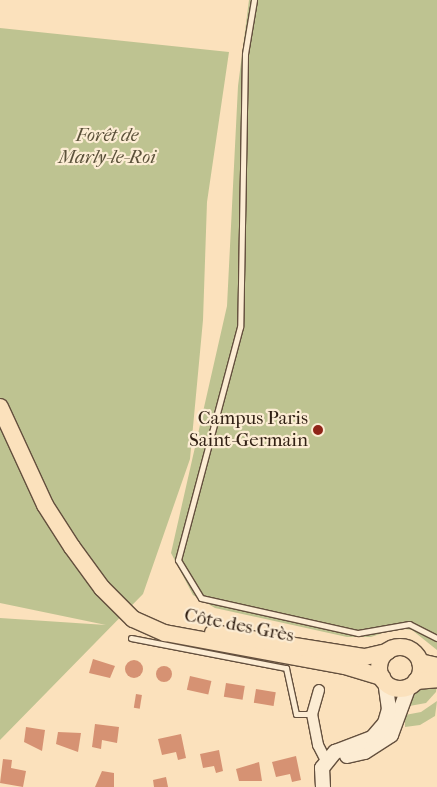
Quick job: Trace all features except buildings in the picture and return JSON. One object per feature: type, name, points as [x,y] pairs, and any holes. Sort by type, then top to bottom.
[{"type":"main road","name":"Côte des Grès","points":[[0,407],[45,505],[102,588],[133,618],[165,633],[345,666],[383,679]]},
{"type":"main road","name":"Côte des Grès","points":[[102,588],[159,624],[365,657],[387,652]]},
{"type":"main road","points":[[437,666],[420,662],[406,648],[387,652],[380,664],[383,679],[398,689],[437,679]]},
{"type":"main road","points":[[413,684],[420,662]]},
{"type":"street","points":[[323,787],[322,768],[335,752],[372,738],[385,724],[389,709],[383,679]]},
{"type":"street","points":[[328,760],[380,746],[398,721],[413,684]]},
{"type":"street","points":[[319,690],[312,714],[318,745],[328,760]]},
{"type":"lane","points":[[254,0],[245,54],[240,327],[178,560],[201,598],[358,633],[409,624],[437,638]]},
{"type":"lane","points":[[131,638],[286,668],[296,714],[312,714]]},
{"type":"green space","name":"Campus Paris Saint-Germain","points":[[249,0],[437,0],[437,650],[412,630],[397,628],[371,637],[347,637],[215,608],[193,595],[171,553],[227,306],[238,86]]},
{"type":"green space","name":"Forêt de Marly-le-Roi","points":[[0,28],[229,52],[207,202],[203,320],[190,459],[143,594],[0,740],[0,618],[106,625],[0,603]]},
{"type":"green space","points":[[437,681],[436,692],[426,703],[404,707],[415,689]]},
{"type":"green space","points":[[437,701],[435,716],[420,725],[405,727],[405,715],[421,712]]},
{"type":"place","name":"Campus Paris Saint-Germain","points":[[318,430]]}]
